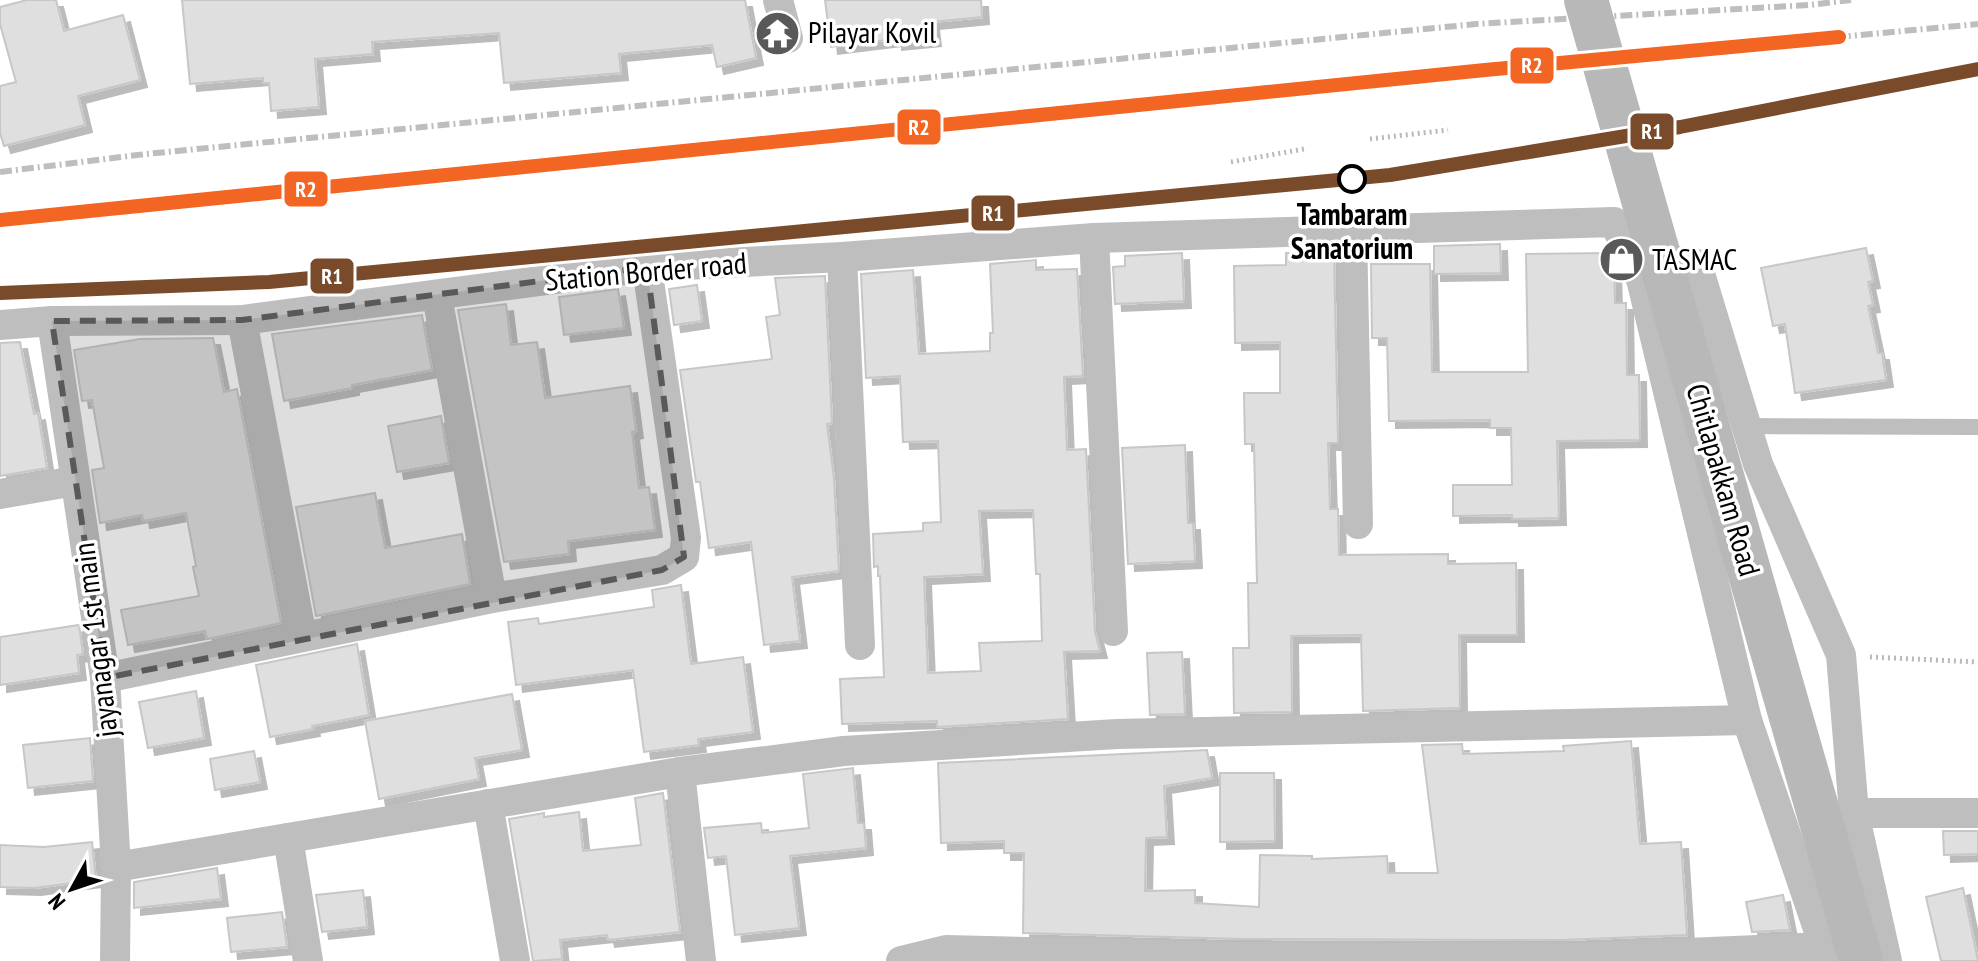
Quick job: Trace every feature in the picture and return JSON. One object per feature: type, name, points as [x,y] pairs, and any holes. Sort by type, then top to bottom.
[{"type":"street","points":[[778,0],[788,38]]},
{"type":"street","name":"Chitlapakkam Road","points":[[1586,0],[1770,644],[1838,956]]},
{"type":"street","name":"Station Border road","points":[[0,325],[52,321],[242,320],[647,267],[842,257],[1094,238],[1614,222],[1641,279]]},
{"type":"street","points":[[1352,231],[1358,524]]},
{"type":"street","points":[[1094,238],[1113,631]]},
{"type":"street","points":[[842,257],[860,645]]},
{"type":"street","points":[[901,961],[946,950],[1242,957],[1838,956],[1747,720],[1641,279],[1670,260],[1697,264],[1758,464],[1841,655],[1854,813],[1887,961]]},
{"type":"street","points":[[105,678],[492,598],[662,570],[684,557],[686,538],[647,267]]},
{"type":"street","points":[[437,296],[492,598]]},
{"type":"street","points":[[242,320],[302,637]]},
{"type":"street","name":"jayanagar 1st main","points":[[52,321],[105,678],[116,867],[115,961]]},
{"type":"street","points":[[0,494],[75,481]]},
{"type":"street","points":[[116,867],[680,772],[844,751],[1117,734],[1747,720]]},
{"type":"street","points":[[680,772],[701,961]]},
{"type":"street","points":[[488,804],[515,961]]},
{"type":"street","points":[[1854,813],[1978,813]]},
{"type":"street","points":[[288,838],[308,961]]},
{"type":"lane","points":[[1747,426],[1978,427]]},
{"type":"path","points":[[1370,139],[1448,130]]},
{"type":"path","points":[[1231,162],[1304,149]]},
{"type":"path","points":[[1841,655],[1978,662]]},
{"type":"highlighted area","points":[[647,267],[684,557],[662,570],[105,678],[52,321],[242,320]]},
{"type":"building","points":[[27,0],[56,0],[64,31],[123,15],[140,80],[78,96],[85,125],[4,146],[0,133],[0,86],[16,82],[0,24],[0,7]]},
{"type":"building","points":[[182,0],[745,0],[756,58],[717,67],[712,45],[619,54],[621,73],[504,83],[499,33],[372,42],[373,54],[315,59],[319,107],[271,111],[269,83],[263,83],[263,78],[190,84]]},
{"type":"building","points":[[825,0],[981,0],[982,17],[932,22],[934,39],[895,43],[895,39],[831,47]]},
{"type":"building","points":[[1500,244],[1501,273],[1434,274],[1434,246]]},
{"type":"building","points":[[1866,248],[1873,281],[1868,282],[1873,305],[1868,306],[1878,353],[1882,353],[1886,380],[1795,393],[1785,324],[1773,326],[1761,268]]},
{"type":"building","points":[[1182,253],[1184,301],[1115,304],[1113,267],[1125,266],[1125,256]]},
{"type":"building","points":[[1286,253],[1334,253],[1338,443],[1328,443],[1330,509],[1338,509],[1339,555],[1448,554],[1448,564],[1516,563],[1517,635],[1459,635],[1460,708],[1363,711],[1361,635],[1291,636],[1292,712],[1234,713],[1233,648],[1249,648],[1248,583],[1257,583],[1254,444],[1245,444],[1244,393],[1280,393],[1280,342],[1235,343],[1234,266],[1286,265]]},
{"type":"building","points":[[1609,253],[1614,263],[1615,303],[1626,303],[1627,375],[1639,375],[1640,440],[1557,441],[1559,518],[1453,516],[1453,485],[1512,485],[1511,428],[1490,428],[1490,420],[1389,421],[1387,338],[1372,338],[1371,264],[1430,264],[1432,372],[1528,372],[1526,254]]},
{"type":"building","points":[[1036,260],[1036,270],[1077,269],[1083,376],[1064,377],[1067,450],[1086,449],[1095,632],[1100,651],[1064,652],[1068,719],[937,727],[937,721],[842,724],[840,679],[884,677],[880,576],[878,566],[874,567],[873,534],[923,531],[923,523],[941,522],[938,441],[903,442],[900,376],[866,378],[861,274],[913,270],[919,354],[990,351],[990,333],[993,333],[990,264]],"holes":[[[1033,510],[1036,574],[1040,574],[1042,641],[979,643],[981,671],[928,673],[924,577],[983,574],[979,511]]]},
{"type":"building","points":[[825,276],[832,423],[827,424],[834,479],[839,571],[792,577],[800,641],[764,645],[751,542],[709,548],[680,370],[772,359],[766,317],[780,315],[775,278]]},
{"type":"building","points":[[697,285],[702,321],[674,325],[669,289]]},
{"type":"building","points":[[618,289],[624,328],[564,335],[559,297]]},
{"type":"building","points":[[506,304],[511,345],[537,342],[545,398],[630,386],[639,488],[649,487],[655,530],[568,541],[569,554],[504,562],[458,310]]},
{"type":"building","points":[[422,315],[432,370],[284,401],[272,334]]},
{"type":"building","points":[[213,338],[224,392],[237,389],[281,623],[207,639],[205,631],[128,645],[121,610],[199,596],[193,567],[196,566],[186,513],[143,521],[142,515],[100,523],[92,470],[104,468],[92,400],[82,401],[74,350],[140,339]]},
{"type":"building","points":[[20,342],[34,414],[38,413],[47,468],[0,476],[0,343]]},
{"type":"building","points":[[441,416],[449,463],[397,472],[388,426]]},
{"type":"building","points":[[1185,445],[1188,523],[1193,523],[1195,561],[1128,564],[1122,448]]},
{"type":"building","points":[[375,493],[385,548],[462,534],[470,584],[316,616],[296,507]]},
{"type":"building","points":[[681,585],[691,664],[743,657],[753,732],[698,739],[699,745],[644,752],[633,670],[516,685],[508,622],[538,618],[539,624],[654,607],[652,590]]},
{"type":"building","points":[[79,625],[83,654],[77,655],[79,673],[0,685],[0,637]]},
{"type":"building","points":[[357,644],[369,715],[270,737],[256,665]]},
{"type":"building","points":[[1182,652],[1185,714],[1150,715],[1147,653]]},
{"type":"building","points":[[196,691],[204,738],[148,748],[139,702]]},
{"type":"building","points":[[512,694],[522,750],[475,758],[479,779],[379,799],[365,721]]},
{"type":"building","points":[[90,738],[93,781],[28,788],[23,745]]},
{"type":"building","points":[[1631,741],[1640,844],[1681,842],[1687,935],[1562,940],[1242,939],[1023,933],[1024,853],[1004,853],[1004,841],[941,843],[938,763],[1207,750],[1212,778],[1164,786],[1167,837],[1146,838],[1145,891],[1195,890],[1195,903],[1259,907],[1260,855],[1312,856],[1312,859],[1387,856],[1388,873],[1438,873],[1422,745],[1462,744],[1463,754],[1564,751],[1563,746]]},
{"type":"building","points":[[254,751],[260,782],[215,790],[210,759]]},
{"type":"building","points":[[853,768],[858,823],[864,823],[866,848],[790,856],[799,928],[735,935],[726,856],[708,858],[704,828],[761,823],[762,833],[809,828],[803,774]]},
{"type":"building","points":[[1220,773],[1274,773],[1275,841],[1220,842]]},
{"type":"building","points":[[663,793],[680,932],[608,940],[607,935],[560,940],[562,959],[533,961],[509,819],[544,813],[544,817],[579,812],[583,851],[641,845],[635,798]]},
{"type":"building","points":[[1943,831],[1978,831],[1978,854],[1944,855]]},
{"type":"building","points":[[92,842],[96,880],[34,888],[0,887],[0,845],[44,847]]},
{"type":"building","points":[[217,868],[221,899],[134,908],[134,882]]},
{"type":"building","points":[[1963,888],[1978,961],[1941,961],[1926,897]]},
{"type":"building","points":[[363,890],[367,927],[322,932],[316,895]]},
{"type":"building","points":[[1783,895],[1790,930],[1752,932],[1746,902]]},
{"type":"building","points":[[282,912],[287,947],[231,952],[227,918]]},
{"type":"railway","points":[[0,172],[146,154],[1476,24],[1851,0]]},
{"type":"railway","points":[[0,220],[1485,70],[1978,24]]},
{"type":"railway","points":[[1680,127],[1978,69]]},
{"type":"transit line","name":"R2","points":[[0,220],[1839,37]]},
{"type":"transit line","name":"R1","points":[[0,293],[269,282],[1390,175],[1680,127],[1978,69]]},
{"type":"place","name":"Pilayar Kovil","points":[[777,33]]},
{"type":"place","name":"Tambaram Sanatorium","points":[[1352,179]]},
{"type":"place","name":"TASMAC","points":[[1621,260]]}]
